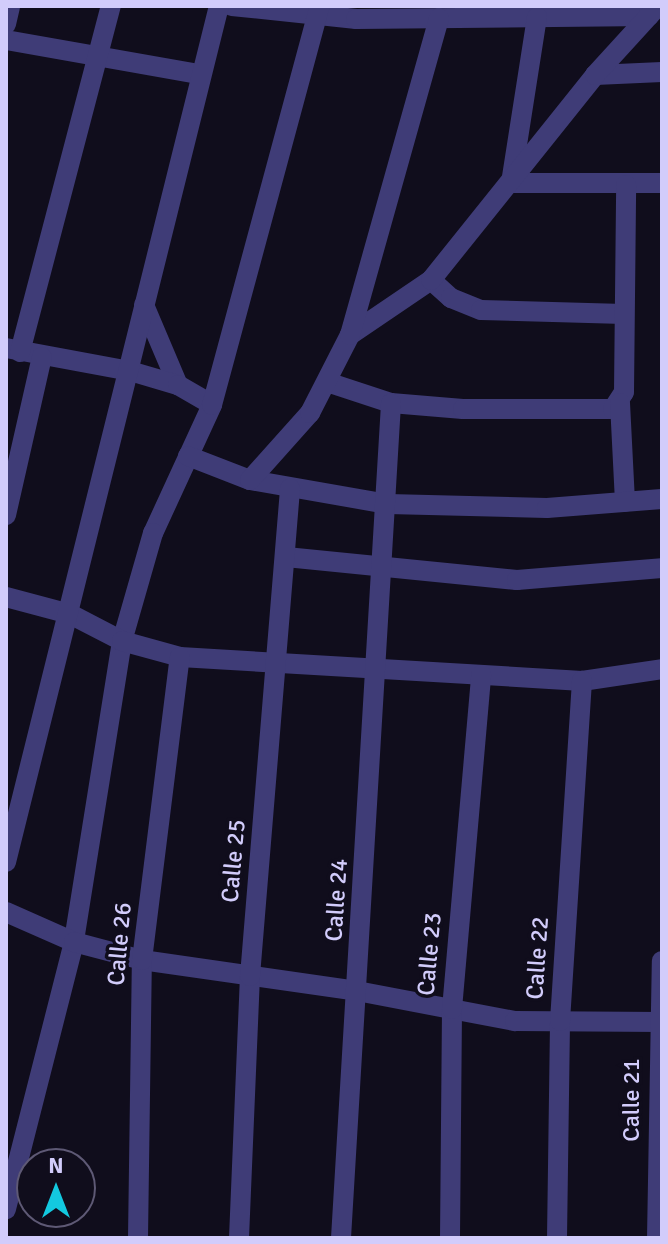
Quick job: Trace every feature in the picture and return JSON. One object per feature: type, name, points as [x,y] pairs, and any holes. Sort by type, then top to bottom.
[{"type":"street","points":[[6,24],[10,6]]},
{"type":"street","points":[[111,6],[13,350],[130,371],[178,385],[212,405]]},
{"type":"street","points":[[6,862],[130,371],[199,74],[219,6]]},
{"type":"street","points":[[232,6],[320,9],[356,19],[537,17],[654,11]]},
{"type":"street","points":[[6,1209],[74,942],[122,641],[153,533],[212,405],[320,9]]},
{"type":"street","points":[[350,335],[431,280],[595,75],[654,11]]},
{"type":"street","points":[[511,183],[537,17]]},
{"type":"street","points":[[250,480],[330,383],[350,335],[439,18]]},
{"type":"street","points":[[6,40],[199,74]]},
{"type":"street","points":[[595,75],[662,72]]},
{"type":"street","points":[[511,183],[662,183]]},
{"type":"street","points":[[625,502],[620,403],[624,392],[626,185]]},
{"type":"street","points":[[431,280],[451,298],[481,310],[624,314]]},
{"type":"street","points":[[144,305],[178,385]]},
{"type":"street","points":[[6,515],[42,357]]},
{"type":"street","points":[[330,383],[391,403],[593,412],[620,403]]},
{"type":"street","name":"Calle 24","points":[[341,1238],[378,668],[379,566],[388,504],[391,403]]},
{"type":"street","points":[[188,456],[250,480],[388,504],[547,508],[662,499]]},
{"type":"street","name":"Calle 25","points":[[239,1238],[250,976],[290,489]]},
{"type":"street","points":[[286,557],[517,580],[662,568]]},
{"type":"street","points":[[6,597],[70,614],[122,641],[180,657],[582,681],[662,669]]},
{"type":"street","name":"Calle 26","points":[[138,1238],[142,960],[180,657]]},
{"type":"street","name":"Calle 23","points":[[450,1238],[452,1009],[481,675]]},
{"type":"street","name":"Calle 22","points":[[557,1238],[560,1021],[582,681]]},
{"type":"street","points":[[6,912],[74,942],[142,960],[357,991],[515,1021],[660,1022]]},
{"type":"street","name":"Calle 21","points":[[657,1238],[662,961]]}]
